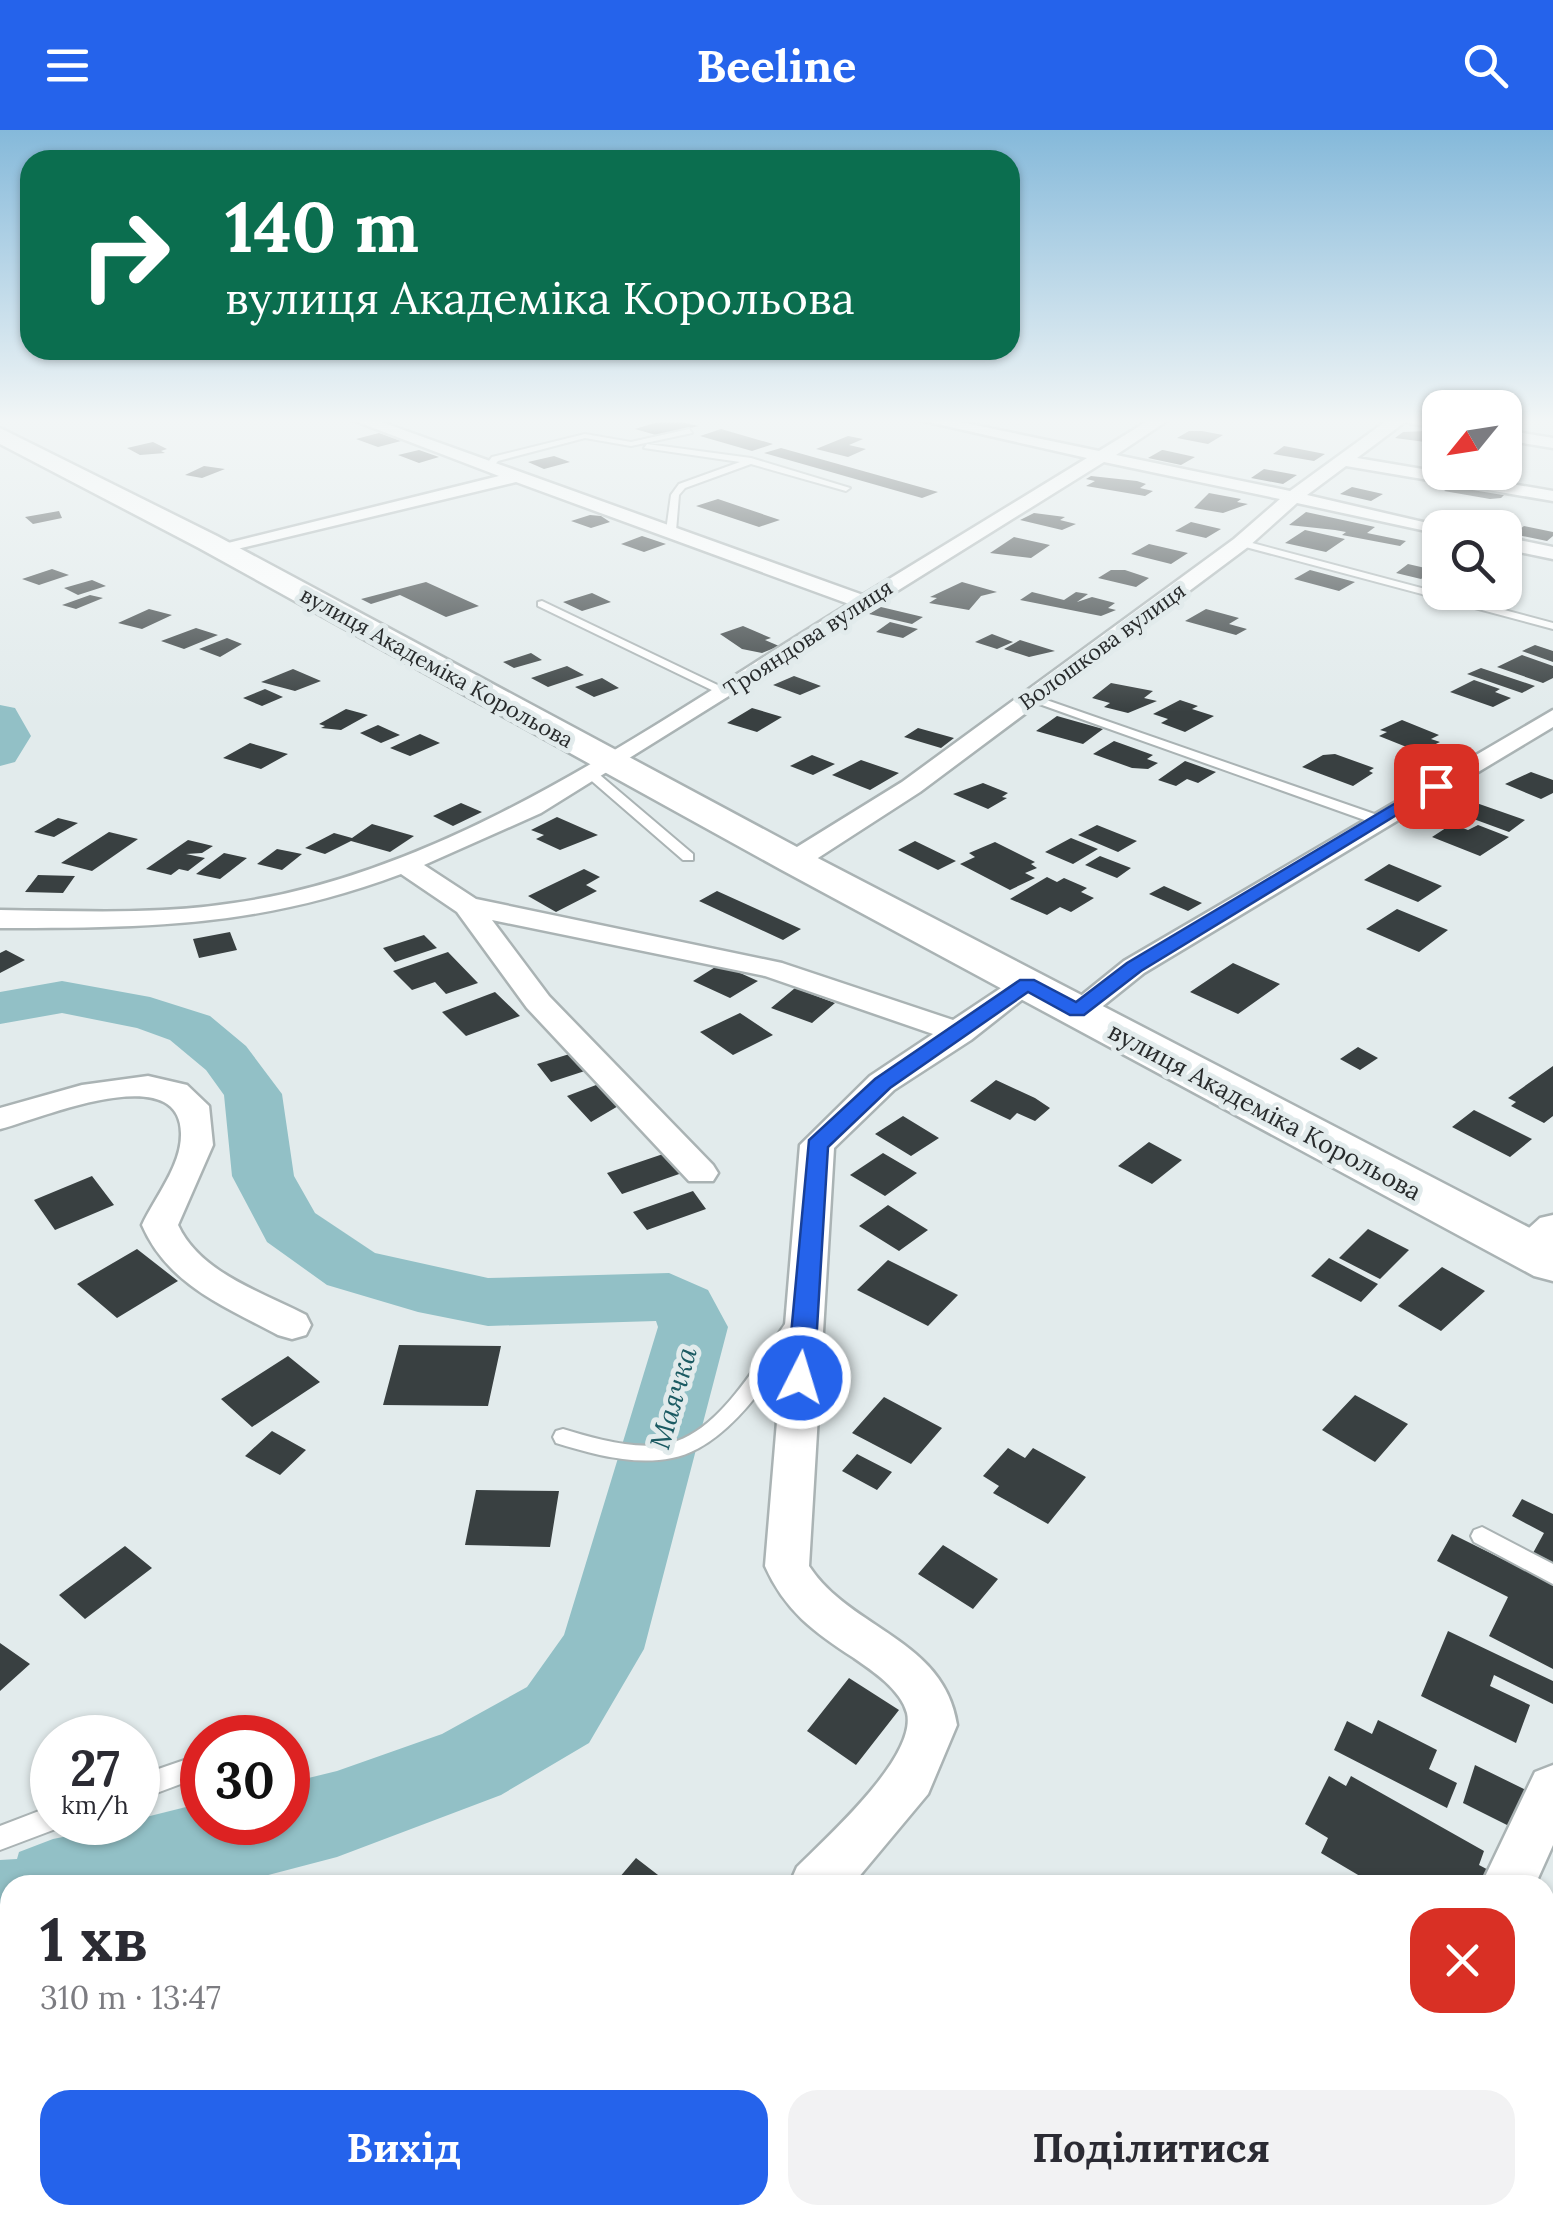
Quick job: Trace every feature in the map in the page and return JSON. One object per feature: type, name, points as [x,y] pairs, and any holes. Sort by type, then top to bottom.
[{"type":"main road","name":"вулиця Академіка Корольова","points":[[158,517],[223,550],[599,767],[794,860],[1077,1011],[1544,1246]]},
{"type":"street","points":[[223,550],[356,517]]},
{"type":"street","points":[[635,517],[863,602]]},
{"type":"street","name":"Трояндова вулиця","points":[[599,767],[1001,517]]},
{"type":"street","name":"Волошкова вулиця","points":[[794,860],[912,787],[1241,544],[1271,517]]},
{"type":"street","points":[[1389,517],[1422,524]]},
{"type":"street","points":[[1522,546],[1553,553]]},
{"type":"street","points":[[1077,1011],[1134,967],[1553,717]]},
{"type":"street","name":"вулиця Академіка Корольова","points":[[0,920],[193,917],[285,902],[404,865],[532,808],[599,767]]},
{"type":"street","points":[[404,865],[434,880],[466,906],[538,1002],[702,1174]]},
{"type":"street","points":[[466,906],[772,969],[960,1034]]},
{"type":"street","points":[[826,1875],[879,1819],[931,1738],[930,1710],[914,1678],[879,1650],[823,1615],[796,1588],[787,1566],[817,1145],[882,1084],[960,1034],[1027,984]]},
{"type":"street","points":[[0,1120],[88,1092],[134,1084],[168,1089],[186,1101],[198,1115],[198,1136],[192,1162],[160,1225],[165,1244],[206,1278],[292,1325]]},
{"type":"street","points":[[1513,1875],[1553,1790]]},
{"type":"lane","points":[[672,530],[674,517]]},
{"type":"lane","points":[[1241,544],[1553,626]]},
{"type":"lane","points":[[542,604],[724,692]]},
{"type":"lane","points":[[1032,698],[1378,820]]},
{"type":"lane","points":[[599,767],[688,857]]},
{"type":"lane","points":[[563,1437],[606,1451],[683,1447],[728,1414],[807,1310]]},
{"type":"lane","points":[[1482,1536],[1553,1575]]},
{"type":"lane","points":[[0,1838],[30,1826]]},
{"type":"building","points":[[25,517],[61,517],[62,518],[33,524]]},
{"type":"building","points":[[602,517],[610,522],[591,528],[571,521]]},
{"type":"building","points":[[728,517],[780,520],[759,527]]},
{"type":"building","points":[[1063,517],[1060,520],[1076,524],[1062,530],[1020,520]]},
{"type":"building","points":[[1300,517],[1328,517],[1375,527],[1367,533],[1406,541],[1400,546],[1342,535],[1346,532],[1289,525]]},
{"type":"building","points":[[1191,522],[1221,529],[1206,538],[1175,531]]},
{"type":"building","points":[[1522,527],[1553,532],[1553,536],[1547,541],[1522,536]]},
{"type":"building","points":[[1305,530],[1345,539],[1326,552],[1285,543]]},
{"type":"building","points":[[642,536],[666,544],[644,552],[621,544]]},
{"type":"building","points":[[1014,537],[1050,545],[1031,558],[990,553]]},
{"type":"building","points":[[1149,544],[1188,553],[1171,564],[1131,554]]},
{"type":"building","points":[[1408,564],[1422,567],[1421,579],[1396,573]]},
{"type":"building","points":[[52,569],[69,575],[39,585],[22,579]]},
{"type":"building","points":[[1111,570],[1149,578],[1136,587],[1098,578]]},
{"type":"building","points":[[1310,570],[1355,582],[1339,591],[1294,579]]},
{"type":"building","points":[[92,580],[106,586],[78,595],[64,588]]},
{"type":"building","points":[[426,582],[479,606],[446,617],[400,595],[371,604],[361,599]]},
{"type":"building","points":[[962,582],[997,592],[981,596],[969,610],[929,603],[937,598],[930,597]]},
{"type":"building","points":[[1032,592],[1064,600],[1076,592],[1088,594],[1077,602],[1092,597],[1115,603],[1108,608],[1116,610],[1101,616],[1020,600]]},
{"type":"building","points":[[592,593],[611,602],[582,611],[563,602]]},
{"type":"building","points":[[90,595],[103,598],[76,609],[62,605]]},
{"type":"building","points":[[881,607],[923,617],[912,624],[869,614]]},
{"type":"building","points":[[149,609],[172,615],[142,629],[118,623]]},
{"type":"building","points":[[1206,609],[1239,618],[1229,624],[1247,629],[1236,635],[1185,621]]},
{"type":"building","points":[[890,622],[918,629],[903,638],[876,632]]},
{"type":"building","points":[[743,626],[771,638],[765,640],[779,646],[762,653],[742,649],[720,634]]},
{"type":"building","points":[[196,628],[218,635],[184,649],[161,641]]},
{"type":"building","points":[[992,634],[1013,642],[997,649],[975,642]]},
{"type":"building","points":[[227,638],[242,644],[220,657],[199,649]]},
{"type":"building","points":[[1020,640],[1055,651],[1029,657],[1004,649]]},
{"type":"building","points":[[1535,645],[1553,651],[1553,662],[1522,651]]},
{"type":"building","points":[[531,653],[542,660],[514,668],[503,662]]},
{"type":"building","points":[[1522,655],[1553,666],[1553,678],[1543,683],[1497,667]]},
{"type":"building","points":[[567,666],[584,675],[548,687],[531,678]]},
{"type":"building","points":[[1481,668],[1535,686],[1522,693],[1467,674]]},
{"type":"building","points":[[293,669],[321,681],[295,691],[261,682]]},
{"type":"building","points":[[794,676],[821,686],[800,695],[773,685]]},
{"type":"building","points":[[602,678],[619,688],[594,697],[575,687]]},
{"type":"building","points":[[1474,680],[1500,689],[1495,692],[1511,698],[1493,707],[1450,692]]},
{"type":"building","points":[[1111,683],[1153,691],[1144,698],[1157,701],[1128,713],[1104,707],[1110,703],[1092,698]]},
{"type":"building","points":[[265,689],[283,697],[262,706],[243,698]]},
{"type":"building","points":[[1180,700],[1198,706],[1192,709],[1214,716],[1185,732],[1161,723],[1168,719],[1153,714]]},
{"type":"building","points":[[752,708],[782,717],[757,732],[727,723]]},
{"type":"building","points":[[346,709],[368,715],[341,730],[321,728],[325,726],[319,724]]},
{"type":"building","points":[[1057,716],[1103,729],[1083,744],[1036,731]]},
{"type":"building","points":[[1402,720],[1439,735],[1431,739],[1440,742],[1419,752],[1379,736],[1387,732],[1380,730]]},
{"type":"building","points":[[378,725],[400,735],[381,743],[360,733]]},
{"type":"building","points":[[918,728],[954,738],[941,748],[904,737]]},
{"type":"building","points":[[420,734],[440,743],[410,756],[390,748]]},
{"type":"building","points":[[1114,741],[1153,755],[1147,759],[1158,763],[1148,769],[1132,768],[1093,754]]},
{"type":"building","points":[[250,743],[288,754],[261,769],[223,758]]},
{"type":"building","points":[[1335,754],[1374,768],[1369,771],[1373,773],[1353,786],[1302,767],[1323,755]]},
{"type":"building","points":[[812,755],[835,764],[813,775],[790,766]]},
{"type":"building","points":[[861,760],[899,773],[870,790],[832,775]]},
{"type":"building","points":[[1185,761],[1216,772],[1198,783],[1187,779],[1176,786],[1158,780]]},
{"type":"building","points":[[1531,772],[1553,780],[1553,793],[1541,799],[1505,784]]},
{"type":"building","points":[[983,783],[1008,793],[1002,797],[1007,798],[988,809],[953,794]]},
{"type":"building","points":[[1465,799],[1525,820],[1509,832],[1449,810]]},
{"type":"building","points":[[461,803],[482,812],[453,826],[433,816]]},
{"type":"building","points":[[557,817],[598,835],[560,850],[536,839],[544,835],[531,830]]},
{"type":"building","points":[[58,818],[78,823],[54,837],[34,832]]},
{"type":"building","points":[[372,824],[414,836],[390,852],[351,841],[325,854],[305,848],[334,833],[352,838]]},
{"type":"building","points":[[1452,824],[1468,830],[1478,825],[1509,837],[1480,856],[1432,837]]},
{"type":"building","points":[[1097,825],[1137,841],[1118,852],[1078,835]]},
{"type":"building","points":[[109,832],[138,839],[92,871],[61,863]]},
{"type":"building","points":[[1071,838],[1098,849],[1073,864],[1045,852]]},
{"type":"building","points":[[188,840],[213,846],[202,853],[186,854],[205,858],[188,871],[179,869],[171,875],[146,869]]},
{"type":"building","points":[[915,841],[956,861],[938,870],[898,850]]},
{"type":"building","points":[[995,842],[1035,862],[1031,864],[1037,868],[1025,873],[1035,878],[1010,890],[960,864],[975,857],[969,853]]},
{"type":"building","points":[[277,849],[302,854],[282,870],[257,864]]},
{"type":"building","points":[[224,853],[247,858],[220,879],[196,874]]},
{"type":"building","points":[[1100,856],[1131,868],[1117,878],[1085,865]]},
{"type":"building","points":[[1389,864],[1442,886],[1418,902],[1364,880]]},
{"type":"building","points":[[584,869],[600,877],[586,885],[597,891],[556,912],[528,896]]},
{"type":"building","points":[[38,875],[75,876],[63,893],[25,892]]},
{"type":"building","points":[[1047,877],[1057,882],[1064,878],[1087,888],[1081,892],[1094,898],[1071,912],[1060,907],[1047,915],[1010,899]]},
{"type":"building","points":[[1164,886],[1202,903],[1188,911],[1149,894]]},
{"type":"building","points":[[717,891],[801,929],[783,940],[699,901]]},
{"type":"building","points":[[1397,909],[1448,930],[1419,952],[1366,929]]},
{"type":"building","points":[[230,932],[237,950],[199,958],[193,939]]},
{"type":"building","points":[[424,935],[437,948],[395,962],[383,948]]},
{"type":"building","points":[[6,950],[25,960],[0,973],[0,953]]},
{"type":"building","points":[[448,952],[478,983],[446,994],[435,982],[412,990],[393,971]]},
{"type":"building","points":[[1233,963],[1280,984],[1238,1014],[1190,992]]},
{"type":"building","points":[[720,964],[758,981],[730,998],[693,981]]},
{"type":"building","points":[[795,988],[835,1003],[812,1023],[771,1008]]},
{"type":"building","points":[[495,992],[520,1016],[466,1036],[442,1012]]},
{"type":"building","points":[[740,1013],[773,1035],[733,1055],[700,1032]]},
{"type":"building","points":[[1358,1047],[1378,1058],[1360,1070],[1340,1059]]},
{"type":"building","points":[[576,1052],[591,1069],[551,1082],[537,1064]]},
{"type":"building","points":[[1553,1066],[1553,1116],[1544,1123],[1511,1106],[1516,1102],[1508,1098]]},
{"type":"building","points":[[996,1080],[1050,1108],[1035,1121],[1017,1113],[1010,1120],[970,1101]]},
{"type":"building","points":[[604,1082],[625,1102],[591,1122],[567,1096]]},
{"type":"building","points":[[1474,1110],[1532,1139],[1510,1157],[1452,1127]]},
{"type":"building","points":[[903,1116],[939,1138],[911,1156],[875,1134]]},
{"type":"building","points":[[1149,1142],[1182,1160],[1152,1184],[1118,1166]]},
{"type":"building","points":[[666,1153],[682,1173],[622,1194],[607,1173]]},
{"type":"building","points":[[883,1153],[917,1173],[885,1196],[850,1175]]},
{"type":"building","points":[[92,1176],[114,1205],[55,1230],[34,1200]]},
{"type":"building","points":[[693,1191],[706,1209],[647,1230],[633,1212]]},
{"type":"building","points":[[888,1205],[928,1230],[899,1251],[859,1226]]},
{"type":"building","points":[[1368,1229],[1409,1250],[1380,1279],[1339,1258]]},
{"type":"building","points":[[137,1249],[178,1281],[117,1318],[77,1284]]},
{"type":"building","points":[[1329,1258],[1378,1284],[1361,1302],[1311,1276]]},
{"type":"building","points":[[888,1260],[958,1295],[928,1326],[857,1290]]},
{"type":"building","points":[[1442,1267],[1485,1291],[1441,1331],[1398,1306]]},
{"type":"building","points":[[399,1345],[501,1346],[488,1406],[383,1405]]},
{"type":"building","points":[[288,1356],[320,1382],[252,1427],[221,1399]]},
{"type":"building","points":[[1355,1395],[1408,1424],[1375,1462],[1322,1430]]},
{"type":"building","points":[[884,1397],[942,1428],[911,1464],[852,1433]]},
{"type":"building","points":[[272,1431],[306,1450],[280,1475],[245,1456]]},
{"type":"building","points":[[1008,1448],[1025,1458],[1033,1448],[1086,1477],[1048,1524],[993,1493],[999,1486],[983,1476]]},
{"type":"building","points":[[857,1454],[892,1472],[877,1490],[842,1471]]},
{"type":"building","points":[[476,1490],[559,1491],[550,1547],[465,1545]]},
{"type":"building","points":[[1522,1499],[1553,1514],[1553,1563],[1533,1553],[1544,1533],[1512,1516]]},
{"type":"building","points":[[1452,1534],[1553,1584],[1553,1669],[1489,1636],[1508,1597],[1437,1561]]},
{"type":"building","points":[[943,1545],[998,1579],[973,1609],[918,1574]]},
{"type":"building","points":[[125,1546],[152,1568],[85,1619],[59,1595]]},
{"type":"building","points":[[1448,1631],[1553,1681],[1553,1704],[1494,1675],[1490,1686],[1530,1705],[1516,1743],[1421,1696]]},
{"type":"building","points":[[0,1643],[30,1664],[0,1691]]},
{"type":"building","points":[[849,1678],[899,1710],[856,1765],[807,1731]]},
{"type":"building","points":[[1378,1720],[1437,1750],[1429,1769],[1457,1783],[1447,1808],[1334,1750],[1347,1721],[1372,1734]]},
{"type":"building","points":[[1475,1765],[1528,1791],[1517,1830],[1463,1803]]},
{"type":"building","points":[[1329,1776],[1346,1786],[1351,1776],[1484,1851],[1479,1865],[1496,1874],[1358,1875],[1321,1853],[1328,1838],[1305,1824]]},
{"type":"building","points":[[636,1858],[658,1875],[622,1875]]},
{"type":"waterway","name":"Маячка","points":[[0,717],[10,736],[0,753]]},
{"type":"waterway","name":"Маячка","points":[[0,1008],[62,997],[150,1014],[190,1028],[226,1058],[253,1094],[263,1176],[290,1227],[351,1269],[418,1289],[488,1302],[669,1297],[684,1307],[693,1327],[602,1649],[558,1715],[469,1766],[337,1814],[93,1875]]},
{"type":"route","points":[[800,1378],[817,1145],[882,1084],[960,1034],[1027,984],[1077,1011],[1134,967],[1436,786]]}]
